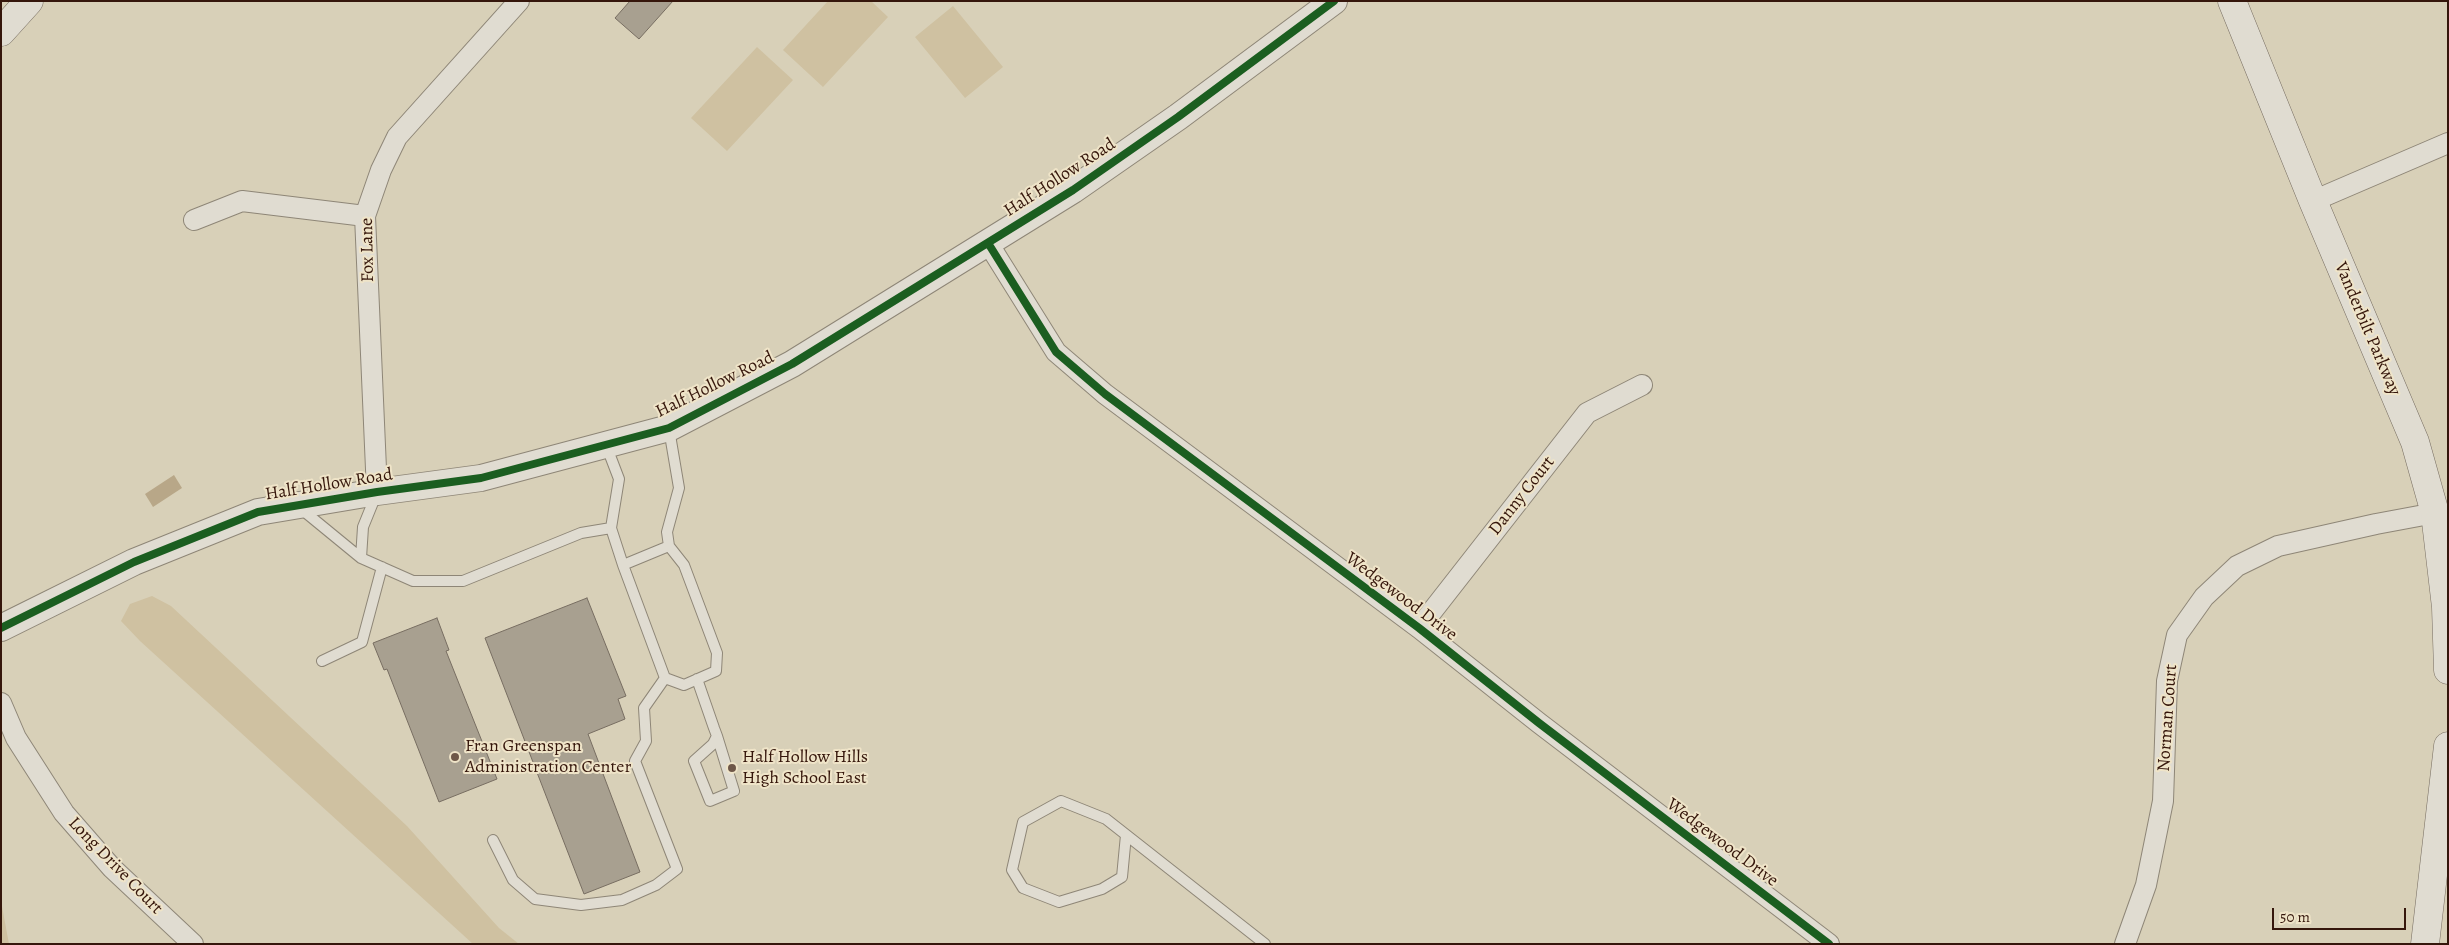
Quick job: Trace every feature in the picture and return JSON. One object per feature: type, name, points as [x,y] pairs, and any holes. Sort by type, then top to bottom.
[{"type":"main road","points":[[1,32],[29,1]]},
{"type":"main road","name":"Vanderbilt Parkway","points":[[2232,1],[2312,201],[2415,442],[2435,514],[2446,607],[2448,670]]},
{"type":"main road","points":[[2425,944],[2448,746]]},
{"type":"street","name":"Fox Lane","points":[[377,492],[365,216],[381,170],[397,137],[519,1]]},
{"type":"street","name":"Half Hollow Road","points":[[1,628],[143,559],[258,512],[377,492],[481,478],[669,428],[792,364],[1073,190],[1178,117],[1334,1]]},
{"type":"street","points":[[2312,201],[2448,142]]},
{"type":"street","points":[[194,220],[242,201],[365,216]]},
{"type":"street","name":"Wedgewood Drive","points":[[988,243],[1056,352],[1105,394],[1418,628],[1538,723],[1829,944]]},
{"type":"street","name":"Danny Court","points":[[1418,628],[1587,413],[1642,384]]},
{"type":"street","name":"Norman Court","points":[[2125,944],[2146,885],[2163,801],[2167,681],[2177,635],[2204,596],[2237,566],[2278,546],[2376,524],[2435,514]]},
{"type":"street","name":"Long Drive Court","points":[[1,703],[16,738],[64,813],[112,868],[193,944]]},
{"type":"lane","points":[[606,444],[619,479],[611,528],[665,678],[684,685],[716,671],[717,653],[684,564],[669,546],[667,532],[679,488],[669,428]]},
{"type":"lane","points":[[361,558],[363,527],[377,492]]},
{"type":"lane","points":[[297,505],[361,558],[413,581],[463,581],[581,533],[611,528]]},
{"type":"lane","points":[[624,565],[669,546]]},
{"type":"lane","points":[[322,661],[362,642],[382,567]]},
{"type":"lane","points":[[494,840],[513,880],[535,899],[581,905],[622,900],[656,884],[677,869],[635,761],[646,741],[644,708],[665,678]]},
{"type":"lane","points":[[697,679],[717,736],[734,791],[710,801],[694,761],[713,744],[717,736]]},
{"type":"lane","points":[[1126,834],[1122,877],[1102,889],[1059,902],[1023,888],[1012,870],[1023,822],[1060,801],[1106,819],[1126,834],[1265,944]]},
{"type":"shaded area","points":[[828,1],[871,1],[888,17],[823,87],[783,50]]},
{"type":"shaded area","points":[[953,6],[1003,67],[965,98],[915,37]]},
{"type":"shaded area","points":[[757,47],[793,80],[727,151],[691,118]]},
{"type":"shaded area","points":[[174,475],[182,488],[153,507],[145,494]]},
{"type":"shaded area","points":[[152,596],[171,606],[407,826],[499,928],[519,944],[473,944],[140,641],[121,621],[130,604]]},
{"type":"shaded area","points":[[1,901],[9,944],[1,944]]},
{"type":"building","points":[[630,1],[673,1],[639,39],[615,18]]},
{"type":"building","name":"Fran Greenspan Administration Center","points":[[587,598],[626,696],[618,699],[625,719],[588,734],[640,872],[584,894],[485,638]]},
{"type":"building","points":[[437,618],[449,650],[446,651],[497,779],[439,802],[387,669],[384,670],[373,643]]},
{"type":"cycle path","points":[[1,628],[134,562],[258,512],[377,492],[481,478],[669,428],[792,364],[1073,190],[1178,117],[1334,1]]},
{"type":"cycle path","points":[[988,243],[1056,352],[1105,394],[1419,628],[1539,723],[1829,944]]},
{"type":"place","name":"Fran Greenspan Administration Center","points":[[455,757]]},
{"type":"place","name":"Half Hollow Hills High School East","points":[[732,768]]}]
